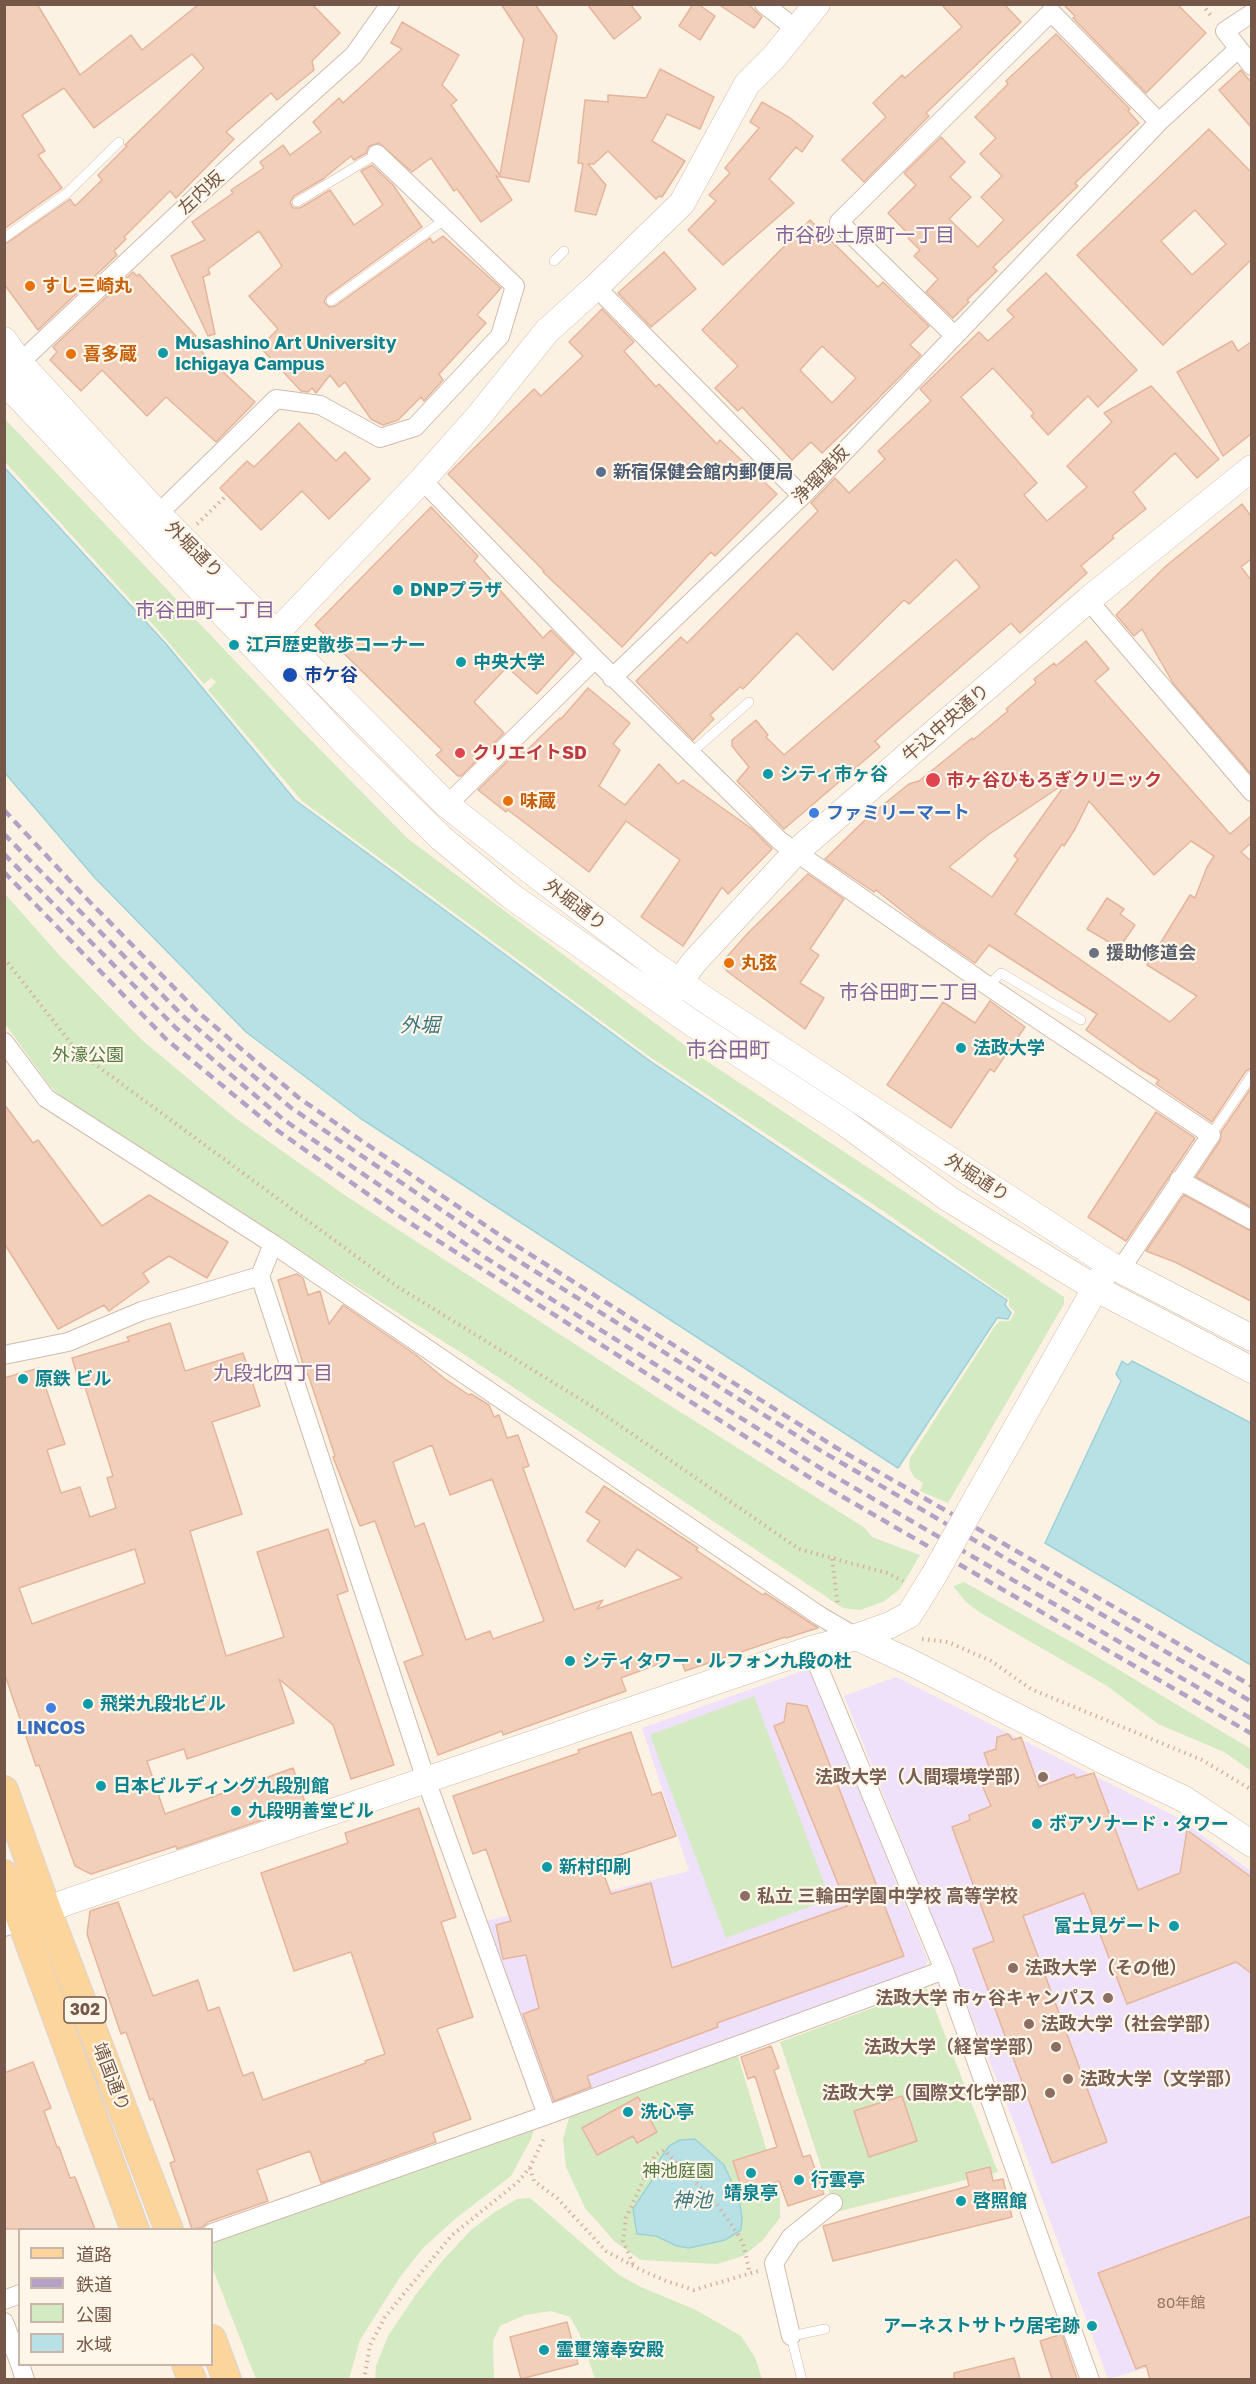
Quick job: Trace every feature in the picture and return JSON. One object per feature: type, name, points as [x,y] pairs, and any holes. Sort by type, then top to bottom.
[{"type":"main road","name":"靖国通り","points":[[4,1790],[25,1919],[135,2228]]},
{"type":"main road","name":"靖国通り","points":[[4,1874],[169,2228]]},
{"type":"main road","points":[[213,2342],[227,2379]]},
{"type":"street","name":"左内坂","points":[[10,374],[197,196],[354,55],[390,4]]},
{"type":"street","points":[[764,4],[796,30]]},
{"type":"street","points":[[276,633],[422,480],[478,417],[547,331],[682,203],[747,84],[817,4]]},
{"type":"street","points":[[955,336],[839,222],[1051,12],[1159,122]]},
{"type":"street","points":[[1251,14],[1225,31],[1251,66]]},
{"type":"street","name":"浄瑠璃坂","points":[[612,678],[802,496],[1159,122],[1237,50]]},
{"type":"street","points":[[158,514],[276,399],[320,405],[380,438],[415,428],[500,336],[515,286],[377,154]]},
{"type":"street","points":[[596,287],[802,496]]},
{"type":"street","name":"外堀通り","points":[[4,340],[10,374],[345,743],[441,838],[511,896],[664,1003],[845,1124],[949,1199],[1095,1288],[1251,1370]]},
{"type":"street","name":"外堀通り","points":[[10,374],[183,538],[447,806],[679,981],[1114,1267],[1251,1338]]},
{"type":"street","name":"牛込中央通り","points":[[664,1003],[695,961],[797,851],[1088,600],[1251,468]]},
{"type":"street","points":[[25,1919],[67,1902],[811,1649],[856,1637],[890,1625],[909,1615],[934,1575],[1095,1288],[1114,1267],[1211,1135],[988,986],[780,841],[612,678],[422,480]]},
{"type":"street","points":[[1088,600],[1248,780]]},
{"type":"street","points":[[447,806],[595,659]]},
{"type":"street","points":[[4,1042],[46,1098],[273,1244],[820,1616],[856,1637],[1184,1799],[1251,1844]]},
{"type":"street","points":[[1179,1180],[1251,1220]]},
{"type":"street","points":[[273,1244],[260,1276],[426,1780],[547,2115]]},
{"type":"street","points":[[4,1355],[68,1342],[142,1311],[260,1276]]},
{"type":"street","points":[[811,1649],[944,1970],[1090,2379]]},
{"type":"street","points":[[213,2233],[547,2115],[944,1970]]},
{"type":"street","points":[[792,2336],[774,2264],[792,2236],[833,2203]]},
{"type":"street","points":[[4,2322],[18,2359]]},
{"type":"lane","points":[[4,238],[68,193],[119,142]]},
{"type":"lane","points":[[297,202],[377,154]]},
{"type":"lane","points":[[331,301],[444,220]]},
{"type":"lane","points":[[554,261],[564,251]]},
{"type":"lane","points":[[690,754],[749,702]]},
{"type":"lane","points":[[988,986],[1001,973],[1081,1020]]},
{"type":"lane","points":[[1211,1135],[1251,1075]]},
{"type":"lane","points":[[802,2379],[792,2336],[825,2329]]},
{"type":"path","points":[[183,538],[227,495]]},
{"type":"path","points":[[4,958],[77,1051],[398,1287],[593,1407],[799,1549],[886,1573],[909,1584]]},
{"type":"path","points":[[832,1559],[838,1609]]},
{"type":"path","points":[[922,1639],[948,1642],[980,1656],[1031,1689],[1202,1760],[1251,1790]]},
{"type":"path","points":[[364,2379],[370,2345],[385,2317],[451,2236],[518,2182],[530,2168],[545,2135],[547,2115]]},
{"type":"path","points":[[633,2265],[623,2241],[626,2217],[655,2156],[665,2151],[716,2204],[737,2233],[743,2243],[750,2274]]},
{"type":"path","points":[[530,2168],[534,2181],[563,2204],[606,2251],[666,2281],[694,2290],[772,2267],[774,2264]]},
{"type":"shaded area","name":"私立 三輪田学園中学校 高等学校","points":[[805,1670],[810,1671],[819,1690],[928,1961],[921,1972],[555,2109],[486,1921],[689,1871],[642,1728]]},
{"type":"shaded area","name":"法政大学 市ヶ谷キャンパス","points":[[896,1677],[1177,1817],[1251,1871],[1251,2338],[1108,2379],[1015,2125],[844,1696]]},
{"type":"green space","points":[[5,419],[297,726],[407,838],[699,1056],[1064,1297],[1064,1304],[948,1503],[920,1491],[923,1483],[914,1477],[909,1467],[910,1458],[995,1326],[1000,1321],[1010,1321],[1015,1312],[1009,1306],[1009,1299],[886,1213],[650,1057],[302,801],[208,690],[216,682],[211,678],[204,684],[5,462]]},
{"type":"green space","name":"外濠公園","points":[[5,894],[61,957],[141,1039],[234,1117],[346,1196],[666,1403],[865,1528],[872,1537],[920,1555],[900,1589],[883,1602],[860,1610],[843,1608],[468,1357],[77,1111],[50,1086],[5,1024]]},
{"type":"green space","points":[[964,1582],[1084,1649],[1251,1749],[1251,1771],[1224,1752],[1158,1724],[1107,1686],[979,1612],[966,1602],[953,1586]]},
{"type":"green space","points":[[754,1696],[830,1899],[726,1938],[650,1735]]},
{"type":"green space","points":[[927,1988],[998,2172],[836,2212],[780,2042]]},
{"type":"green space","name":"神池庭園","points":[[737,2053],[780,2194],[780,2218],[762,2241],[743,2256],[717,2264],[641,2260],[615,2242],[585,2208],[566,2167],[563,2139],[570,2115]]},
{"type":"green space","points":[[535,2126],[531,2139],[511,2176],[455,2219],[423,2248],[400,2277],[360,2340],[349,2379],[256,2379],[213,2270],[213,2240]]},
{"type":"green space","points":[[530,2198],[619,2275],[641,2287],[696,2310],[741,2336],[755,2357],[762,2379],[595,2379],[580,2335],[570,2317],[551,2311],[525,2315],[500,2326],[493,2341],[494,2379],[375,2379],[376,2366],[388,2336],[443,2260],[471,2230],[495,2212],[517,2199]]},
{"type":"water","name":"外堀","points":[[5,468],[167,645],[295,800],[650,1061],[1007,1300],[1005,1305],[1011,1313],[1008,1319],[997,1318],[898,1468],[360,1118],[246,1032],[95,878],[5,773]]},
{"type":"water","points":[[1122,1361],[1128,1365],[1132,1361],[1251,1423],[1251,1665],[1045,1543],[1121,1381],[1116,1374]]},
{"type":"water","name":"神池","points":[[695,2139],[724,2165],[739,2198],[741,2230],[725,2240],[689,2248],[677,2246],[656,2236],[637,2234],[633,2209],[654,2177],[660,2159],[669,2146],[680,2140]]},
{"type":"building","points":[[4,4],[37,4],[80,75],[131,35],[142,50],[199,4],[312,4],[340,33],[312,61],[314,70],[277,100],[271,93],[226,132],[234,139],[176,198],[170,191],[124,237],[126,239],[114,251],[117,255],[38,330],[4,284],[4,245],[70,199],[75,206],[102,180],[98,175],[127,146],[125,145],[204,68],[192,54],[94,128],[64,88],[22,115],[45,151],[38,155],[62,188],[4,229]]},
{"type":"building","points":[[501,4],[535,4],[557,36],[529,182],[496,176],[512,200],[481,222],[457,189],[454,191],[431,158],[412,172],[379,143],[369,146],[366,153],[354,160],[351,156],[323,179],[294,196],[290,202],[293,208],[300,208],[330,190],[354,225],[383,205],[361,171],[372,165],[393,185],[422,227],[327,296],[324,302],[329,307],[335,306],[430,238],[433,243],[443,236],[501,288],[477,315],[486,323],[439,374],[443,380],[424,401],[421,397],[398,420],[383,425],[371,419],[345,382],[339,387],[330,375],[316,393],[312,388],[308,392],[301,391],[260,347],[278,329],[249,296],[282,266],[259,231],[208,269],[210,274],[203,277],[215,334],[208,336],[171,256],[205,240],[192,222],[233,193],[231,190],[264,168],[260,162],[283,145],[290,155],[321,132],[313,122],[339,98],[343,103],[402,49],[391,43],[402,22],[459,55],[442,85],[457,100],[451,105],[500,175],[524,39]]},
{"type":"building","points":[[587,4],[630,4],[641,18],[614,39]]},
{"type":"building","points":[[693,4],[698,4],[715,16],[700,40],[679,26]]},
{"type":"building","points":[[718,4],[748,4],[762,17],[754,28]]},
{"type":"building","points":[[941,4],[1004,4],[1021,22],[926,113],[929,116],[864,182],[842,160],[886,117],[873,103],[902,75],[905,78],[962,27]]},
{"type":"building","points":[[1063,4],[1177,4],[1206,33],[1146,93],[1073,18],[1075,16]]},
{"type":"building","points":[[1056,34],[1130,109],[1128,111],[1139,123],[1075,183],[1078,186],[993,267],[997,271],[967,300],[969,302],[953,318],[926,292],[938,279],[914,256],[920,250],[888,213],[916,185],[904,173],[941,137],[965,162],[950,177],[971,197],[949,219],[978,247],[1004,220],[981,197],[1002,176],[980,154],[996,138],[975,117],[1008,84],[1006,81]]},
{"type":"building","points":[[660,69],[714,97],[700,129],[667,114],[652,141],[685,161],[662,197],[659,196],[656,199],[608,151],[594,164],[588,164],[606,185],[596,215],[575,211],[583,164],[578,163],[585,100],[608,102],[608,95],[646,98]]},
{"type":"building","points":[[1241,70],[1251,82],[1251,127],[1219,90]]},
{"type":"building","points":[[762,102],[790,118],[813,136],[802,152],[796,147],[769,179],[794,203],[723,265],[688,230],[716,201],[709,195],[730,173],[725,168],[759,128],[750,122]]},
{"type":"building","points":[[1209,129],[1251,172],[1251,260],[1163,345],[1077,255]],"holes":[[[1195,210],[1226,244],[1192,275],[1161,241]]]},
{"type":"building","points":[[810,220],[878,287],[883,282],[929,326],[910,345],[921,355],[869,408],[822,453],[811,442],[792,460],[742,407],[738,411],[715,388],[738,366],[702,330]],"holes":[[[822,346],[856,378],[832,403],[800,370]]]},
{"type":"building","points":[[664,252],[696,289],[651,327],[618,293]]},
{"type":"building","points":[[133,272],[137,276],[139,274],[196,336],[187,338],[255,402],[216,442],[166,397],[147,416],[102,370],[81,391],[50,360],[57,352],[53,347]]},
{"type":"building","points":[[1046,273],[1137,370],[1098,407],[1088,396],[1048,435],[1031,416],[1034,413],[993,368],[961,397],[1037,483],[1024,495],[1047,521],[1087,487],[1067,466],[1112,422],[1104,413],[1151,386],[1219,459],[1197,478],[1175,453],[1133,492],[1146,509],[1112,536],[1114,538],[1081,566],[1087,573],[1020,633],[1011,623],[875,741],[880,747],[784,829],[737,781],[749,767],[732,746],[732,740],[756,720],[768,735],[766,737],[784,755],[980,587],[956,559],[909,604],[904,600],[833,670],[797,633],[743,689],[740,687],[710,715],[714,719],[693,740],[636,681],[681,637],[687,643],[818,511],[811,503],[835,478],[849,493],[885,459],[878,451],[931,401],[920,389],[979,332],[988,341],[1014,317],[1007,310]]},
{"type":"building","points":[[602,309],[634,342],[624,351],[656,387],[659,384],[717,444],[720,440],[777,494],[715,556],[711,552],[622,647],[543,572],[448,474],[534,389],[541,396],[583,356],[569,342]]},
{"type":"building","points":[[1232,341],[1238,351],[1251,342],[1251,434],[1223,456],[1177,372]]},
{"type":"building","points":[[299,423],[336,461],[345,452],[370,479],[329,519],[302,491],[261,530],[220,488],[247,461],[254,467]]},
{"type":"building","points":[[1242,504],[1251,516],[1251,559],[1241,567],[1251,580],[1251,774],[1173,683],[1142,629],[1134,636],[1116,615],[1166,566]]},
{"type":"building","points":[[431,507],[478,556],[474,561],[543,638],[551,630],[574,653],[537,694],[507,667],[474,702],[504,733],[461,776],[458,776],[436,755],[442,750],[315,625]]},
{"type":"building","points":[[1086,641],[1109,669],[1095,681],[1230,834],[1251,816],[1251,843],[1241,852],[1251,861],[1251,1068],[1246,1071],[1212,1122],[1156,1084],[1159,1080],[1086,1030],[1097,1014],[989,945],[975,963],[920,925],[876,890],[874,892],[825,859],[868,817],[909,784],[919,781],[972,738],[973,740],[1008,711],[1006,709],[1036,683],[1034,679],[1054,663],[1056,666]],"holes":[[[1067,782],[1014,856],[1018,859],[992,897],[949,867],[988,835]],[[1089,801],[1154,875],[1191,841],[1214,856],[1207,867],[1195,898],[1190,895],[1147,965],[1197,996],[1170,1022],[1015,914],[1062,844],[1064,846]]]},
{"type":"building","points":[[588,688],[630,723],[613,744],[620,750],[599,786],[625,805],[659,764],[678,784],[683,780],[752,829],[772,849],[728,894],[722,887],[683,946],[641,917],[680,860],[626,821],[589,872],[478,790],[520,749],[524,753],[561,719]]},
{"type":"building","points":[[808,874],[844,899],[810,949],[819,955],[800,983],[824,998],[805,1029],[723,966],[724,960],[748,933]]},
{"type":"building","points":[[1107,898],[1124,909],[1120,914],[1135,925],[1119,948],[1087,929]]},
{"type":"building","name":"法政大学","points":[[990,1001],[1025,1027],[994,1072],[990,1069],[951,1128],[887,1085],[943,1002],[975,1023]]},
{"type":"building","points":[[1251,1088],[1251,1207],[1196,1177],[1220,1141],[1221,1132]]},
{"type":"building","points":[[4,1104],[33,1143],[38,1140],[102,1226],[149,1195],[228,1242],[207,1278],[169,1256],[143,1273],[149,1282],[109,1311],[104,1305],[58,1329],[4,1243]]},
{"type":"building","points":[[1156,1112],[1195,1138],[1126,1241],[1088,1217]]},
{"type":"building","points":[[1184,1195],[1251,1231],[1251,1301],[1175,1262],[1146,1251]]},
{"type":"building","points":[[297,1274],[303,1278],[308,1295],[320,1291],[329,1324],[343,1305],[416,1355],[445,1379],[489,1405],[494,1417],[499,1415],[507,1438],[518,1435],[529,1466],[523,1468],[574,1610],[603,1600],[597,1609],[682,1578],[637,1549],[625,1567],[587,1541],[600,1521],[586,1512],[604,1486],[698,1548],[696,1550],[763,1595],[765,1593],[818,1628],[685,1671],[680,1656],[621,1678],[626,1691],[503,1735],[502,1731],[438,1755],[404,1662],[423,1655],[375,1521],[360,1526],[333,1457],[335,1456],[308,1374],[306,1374],[278,1280]],"holes":[[[432,1445],[450,1495],[492,1479],[544,1621],[493,1639],[490,1631],[466,1640],[424,1523],[415,1527],[393,1462]]]},
{"type":"building","points":[[170,1323],[185,1371],[243,1353],[260,1406],[212,1422],[242,1514],[190,1531],[226,1656],[284,1637],[257,1552],[328,1529],[348,1591],[337,1595],[394,1765],[351,1779],[333,1725],[279,1679],[294,1723],[187,1759],[184,1749],[147,1761],[165,1814],[293,1768],[306,1805],[177,1849],[176,1846],[91,1874],[75,1866],[39,1765],[36,1766],[4,1672],[4,1378],[39,1368],[65,1444],[47,1450],[61,1493],[80,1487],[90,1517],[116,1508],[107,1478],[113,1476],[85,1387],[81,1388],[72,1358],[129,1341],[127,1337]],"holes":[[[135,1549],[145,1583],[32,1624],[19,1588]]]},
{"type":"building","points":[[787,1703],[807,1706],[904,1956],[717,2023],[718,2027],[587,2076],[591,2087],[554,2101],[523,2014],[539,2008],[526,1955],[503,1959],[496,1925],[511,1921],[486,1849],[473,1854],[453,1796],[579,1753],[578,1750],[631,1732],[652,1795],[661,1792],[676,1836],[599,1862],[611,1894],[651,1883],[672,1968],[847,1906],[774,1726],[784,1722]]},
{"type":"building","points":[[1008,1734],[1013,1740],[1021,1737],[1039,1787],[1074,1774],[1076,1778],[1094,1773],[1138,1890],[1180,1873],[1187,1830],[1251,1877],[1251,1973],[1236,1962],[1127,2004],[1084,1893],[1023,1916],[1107,2142],[1052,2163],[973,1949],[994,1941],[952,1827],[970,1820],[969,1815],[991,1806],[982,1785],[994,1780],[984,1753],[996,1749],[997,1737]]},
{"type":"building","points":[[419,1808],[456,1917],[441,1922],[473,2017],[437,2029],[471,2119],[433,2133],[436,2142],[321,2183],[310,2151],[257,2170],[268,2201],[208,2222],[203,2227],[192,2228],[170,2163],[175,2161],[153,2099],[150,2100],[126,2032],[121,2034],[87,1934],[90,1911],[118,1902],[153,1996],[198,1980],[208,2011],[219,2007],[243,2076],[253,2072],[263,2100],[385,2054],[351,1952],[294,1971],[261,1873],[348,1843],[345,1833]]},
{"type":"building","points":[[771,2046],[779,2068],[774,2070],[803,2157],[810,2155],[824,2194],[788,2206],[779,2181],[743,2192],[733,2161],[777,2147],[755,2076],[748,2079],[741,2057]]},
{"type":"building","points":[[33,2062],[51,2108],[44,2111],[57,2147],[59,2147],[70,2178],[75,2177],[95,2228],[4,2229],[4,2073]]},
{"type":"building","points":[[902,2096],[917,2141],[869,2157],[854,2111]]},
{"type":"building","name":"洗心亭","points":[[638,2097],[657,2132],[637,2143],[633,2136],[597,2155],[582,2128]]},
{"type":"building","name":"啓照館","points":[[990,2167],[993,2181],[1003,2179],[1012,2217],[833,2261],[823,2226],[969,2186],[966,2173]]},
{"type":"building","points":[[1251,2216],[1251,2379],[1150,2379],[1146,2365],[1136,2369],[1098,2273]]},
{"type":"building","name":"霊璽簿奉安殿","points":[[567,2322],[578,2364],[521,2379],[510,2337]]},
{"type":"building","points":[[1062,2334],[1077,2379],[1052,2379],[1040,2341]]},
{"type":"building","points":[[1014,2358],[1020,2379],[954,2379],[954,2373]]},
{"type":"railway","points":[[4,810],[86,898],[198,1012],[299,1098],[501,1236],[835,1447],[1252,1686]]},
{"type":"railway","points":[[4,834],[184,1017],[290,1107],[493,1245],[823,1452],[1252,1702]]},
{"type":"railway","points":[[4,854],[176,1028],[284,1120],[486,1258],[822,1469],[1252,1719]]},
{"type":"railway","points":[[4,872],[167,1040],[274,1128],[396,1214],[812,1479],[1252,1734]]},
{"type":"place","name":"すし三崎丸","points":[[30,286]]},
{"type":"place","name":"Musashino Art University Ichigaya Campus","points":[[163,353]]},
{"type":"place","name":"喜多蔵","points":[[71,354]]},
{"type":"place","name":"新宿保健会館内郵便局","points":[[601,472]]},
{"type":"place","name":"DNPプラザ","points":[[398,590]]},
{"type":"place","name":"江戸歴史散歩コーナー","points":[[234,645]]},
{"type":"place","name":"中央大学","points":[[461,662]]},
{"type":"place","name":"市ケ谷","points":[[290,675]]},
{"type":"place","name":"クリエイトSD","points":[[460,753]]},
{"type":"place","name":"シティ市ヶ谷","points":[[768,774]]},
{"type":"place","name":"市ヶ谷ひもろぎクリニック","points":[[933,780]]},
{"type":"place","name":"味蔵","points":[[508,801]]},
{"type":"place","name":"ファミリーマート","points":[[814,813]]},
{"type":"place","name":"援助修道会","points":[[1094,953]]},
{"type":"place","name":"丸弦","points":[[729,963]]},
{"type":"place","name":"法政大学","points":[[961,1048]]},
{"type":"place","name":"原鉄 ビル","points":[[23,1379]]},
{"type":"place","name":"シティタワー・ルフォン九段の杜","points":[[570,1661]]},
{"type":"place","name":"飛栄九段北ビル","points":[[88,1704]]},
{"type":"place","name":"LINCOS","points":[[51,1708]]},
{"type":"place","name":"法政大学（人間環境学部）","points":[[1043,1777]]},
{"type":"place","name":"日本ビルディング九段別館","points":[[101,1786]]},
{"type":"place","name":"九段明善堂ビル","points":[[236,1811]]},
{"type":"place","name":"ボアソナード・タワー","points":[[1037,1824]]},
{"type":"place","name":"新村印刷","points":[[547,1867]]},
{"type":"place","name":"私立 三輪田学園中学校 高等学校","points":[[745,1896]]},
{"type":"place","name":"富士見ゲート","points":[[1174,1926]]},
{"type":"place","name":"法政大学（その他）","points":[[1013,1968]]},
{"type":"place","name":"法政大学 市ヶ谷キャンパス","points":[[1108,1998]]},
{"type":"place","name":"法政大学（社会学部）","points":[[1029,2024]]},
{"type":"place","name":"法政大学（経営学部）","points":[[1056,2047]]},
{"type":"place","name":"法政大学（文学部）","points":[[1068,2079]]},
{"type":"place","name":"法政大学（国際文化学部）","points":[[1050,2093]]},
{"type":"place","name":"洗心亭","points":[[628,2112]]},
{"type":"place","name":"靖泉亭","points":[[751,2173]]},
{"type":"place","name":"行雲亭","points":[[799,2180]]},
{"type":"place","name":"啓照館","points":[[961,2201]]},
{"type":"place","name":"アーネストサトウ居宅跡","points":[[1092,2326]]},
{"type":"place","name":"霊璽簿奉安殿","points":[[544,2350]]},
{"type":"district","name":"市谷砂土原町一丁目","points":[[865,236]]},
{"type":"district","name":"市谷田町一丁目","points":[[205,611]]},
{"type":"district","name":"市谷田町二丁目","points":[[909,993]]},
{"type":"district","name":"市谷田町","points":[[728,1050]]},
{"type":"district","name":"九段北四丁目","points":[[273,1374]]}]
